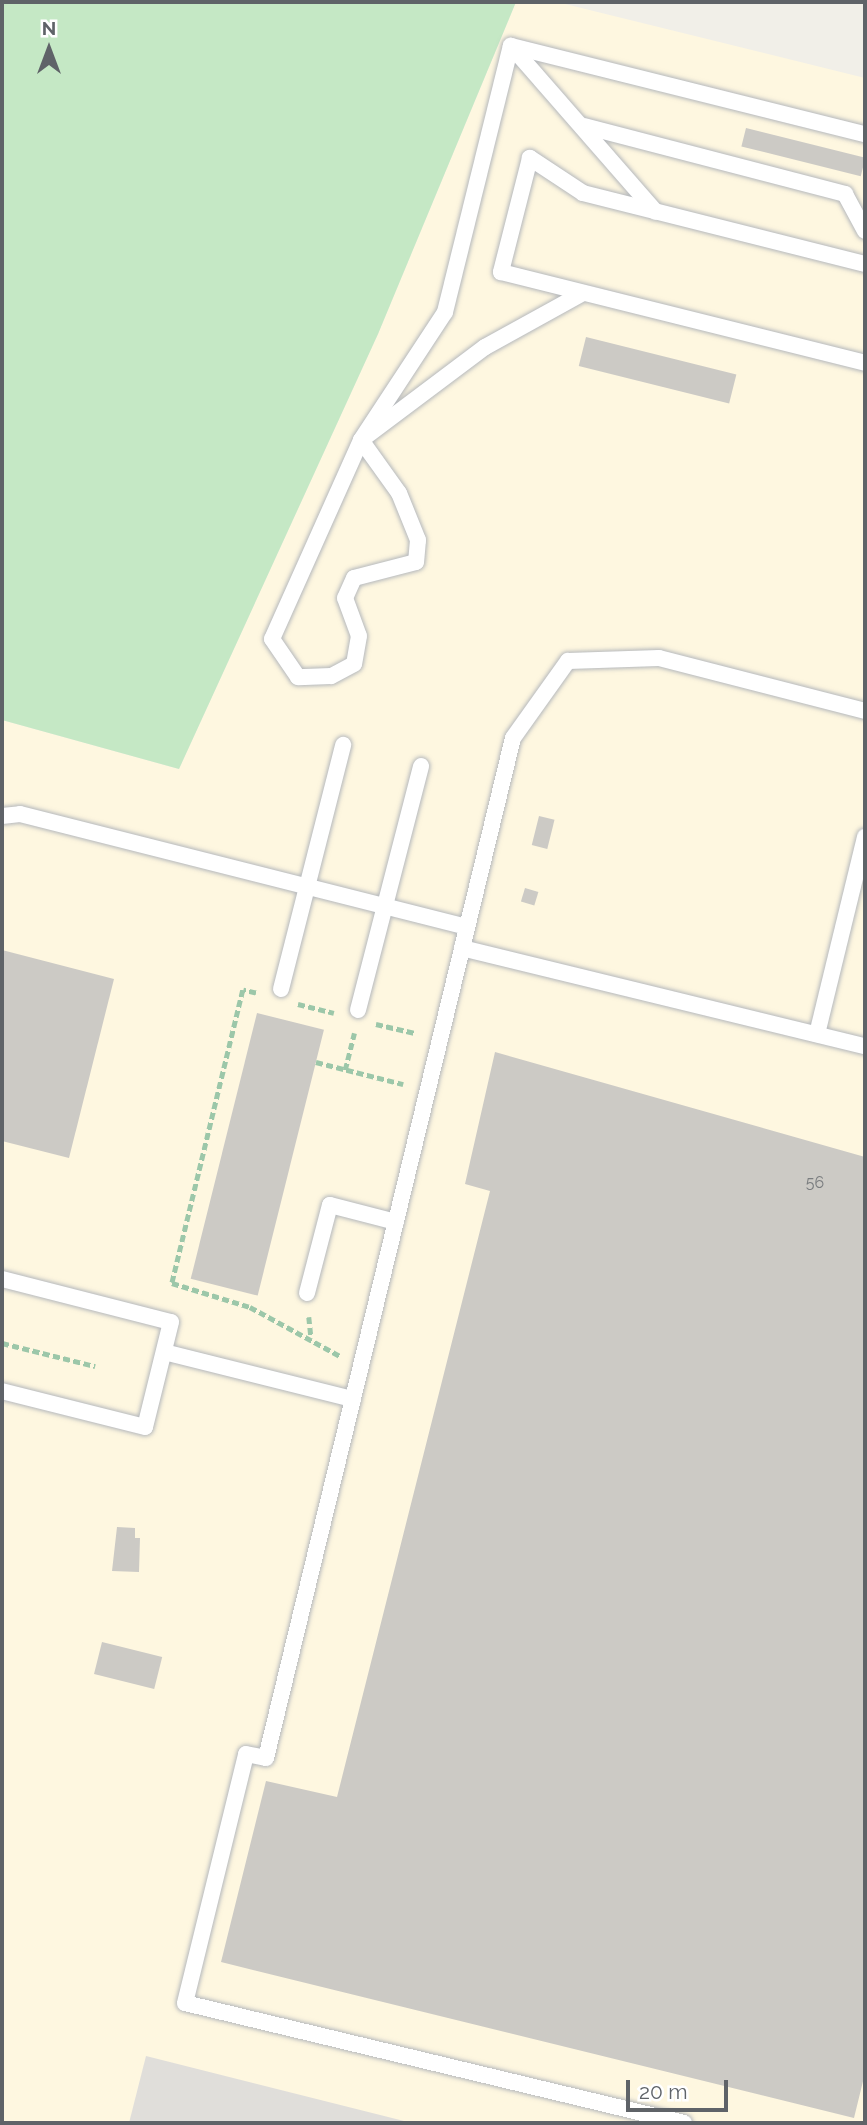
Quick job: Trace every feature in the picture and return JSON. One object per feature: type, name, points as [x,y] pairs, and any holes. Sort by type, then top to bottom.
[{"type":"lane","points":[[511,46],[656,212]]},
{"type":"lane","points":[[511,46],[865,134]]},
{"type":"lane","points":[[361,440],[399,493],[418,540],[416,562],[354,578],[345,598],[359,636],[354,664],[331,676],[298,677],[272,639],[361,440],[444,312],[511,46]]},
{"type":"lane","points":[[584,127],[845,194],[865,231]]},
{"type":"lane","points":[[864,359],[502,272],[530,158],[583,193],[865,264]]},
{"type":"lane","points":[[361,440],[485,347],[583,293]]},
{"type":"lane","points":[[684,2123],[185,2003],[246,1754],[266,1758],[513,738],[568,661],[659,658],[865,711]]},
{"type":"lane","points":[[275,993],[307,887],[343,745]]},
{"type":"lane","points":[[358,1015],[421,766]]},
{"type":"lane","points":[[2,816],[20,814],[467,927]]},
{"type":"lane","points":[[817,1034],[865,837]]},
{"type":"lane","points":[[462,948],[865,1046]]},
{"type":"lane","points":[[307,1293],[330,1205],[396,1222]]},
{"type":"lane","points":[[2,1279],[171,1322],[145,1427],[2,1391]]},
{"type":"lane","points":[[164,1352],[353,1399]]},
{"type":"path","points":[[275,993],[243,990],[172,1283],[250,1307],[360,1368]]},
{"type":"path","points":[[294,1003],[358,1015],[440,1040]]},
{"type":"path","points":[[345,1070],[358,1015]]},
{"type":"path","points":[[316,1062],[428,1091]]},
{"type":"path","points":[[2,1343],[95,1366]]},
{"type":"shaded area","points":[[516,2],[557,2],[865,78],[865,2123],[2,2123],[2,720],[179,769],[378,334]]},
{"type":"shaded area","points":[[146,2056],[412,2123],[129,2123]]},
{"type":"green space","points":[[2,2],[516,2],[378,334],[179,769],[2,720]]},
{"type":"building","points":[[746,128],[865,158],[861,176],[741,146]]},
{"type":"building","points":[[586,337],[736,374],[729,404],[579,366]]},
{"type":"building","points":[[539,816],[555,820],[547,849],[532,845]]},
{"type":"building","points":[[525,888],[538,892],[534,905],[521,901]]},
{"type":"building","points":[[2,950],[114,979],[69,1158],[2,1141]]},
{"type":"building","points":[[257,1013],[324,1030],[258,1296],[191,1279]]},
{"type":"building","points":[[495,1052],[865,1157],[865,2073],[854,2118],[221,1962],[266,1781],[337,1797],[490,1191],[465,1184]]},
{"type":"building","points":[[117,1527],[135,1528],[135,1538],[140,1538],[139,1572],[112,1571]]},
{"type":"building","points":[[102,1642],[162,1657],[154,1689],[94,1674]]}]
